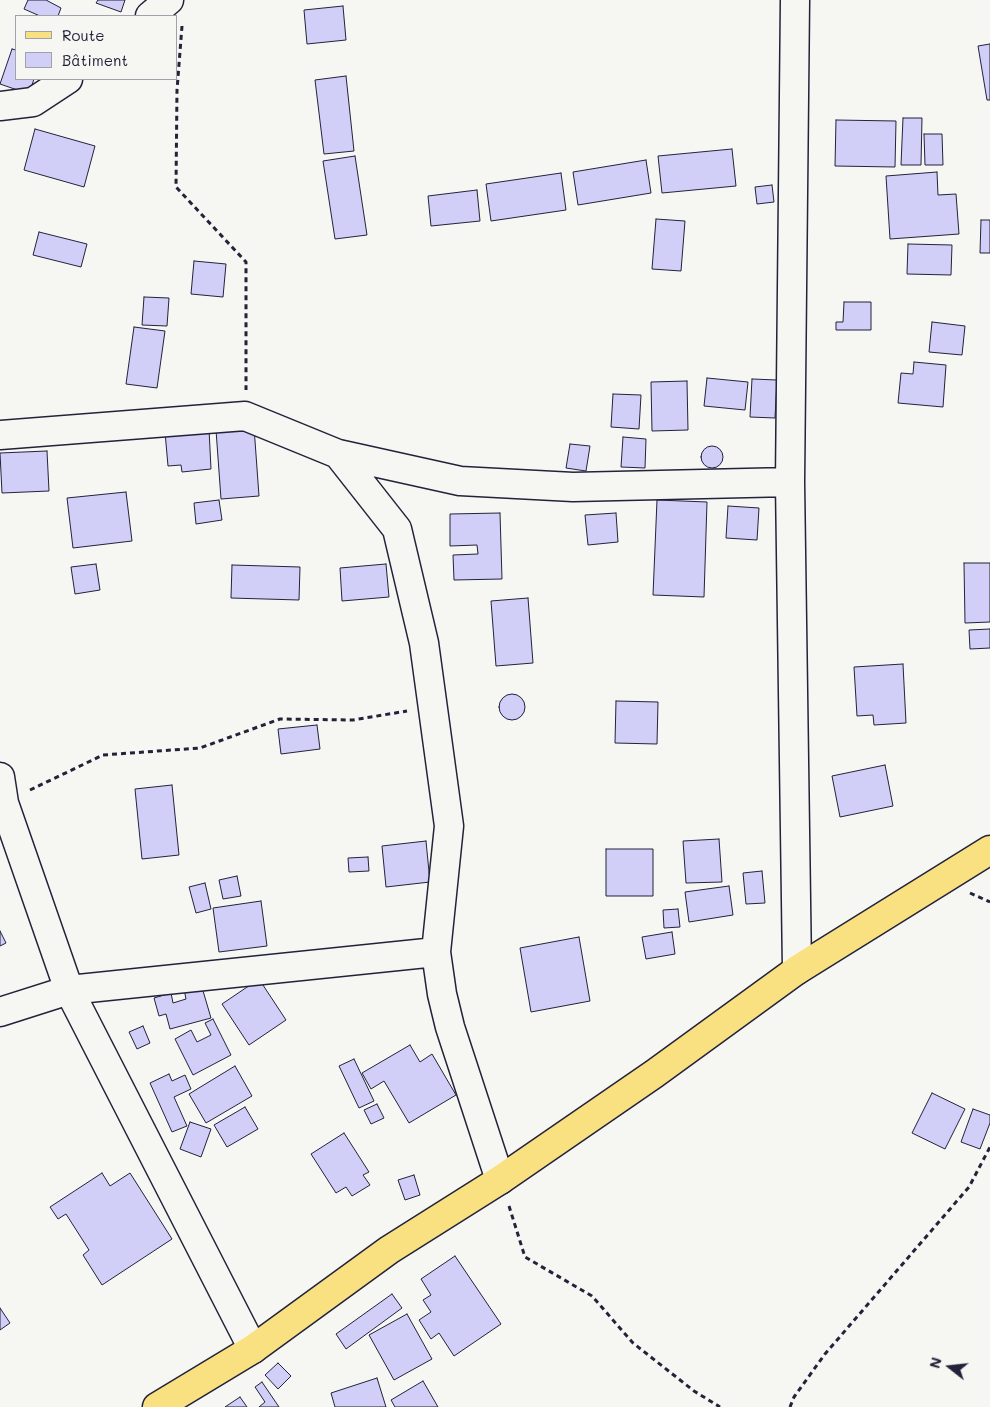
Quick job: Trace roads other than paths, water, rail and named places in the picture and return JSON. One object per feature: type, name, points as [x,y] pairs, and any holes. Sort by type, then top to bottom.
[{"type":"main road","points":[[157,1407],[252,1349],[389,1250],[500,1180],[654,1074],[797,970],[990,850]]},
{"type":"street","points":[[795,0],[790,482],[797,970]]},
{"type":"street","points":[[154,15],[176,9]]},
{"type":"street","points":[[0,106],[34,102],[67,80]]},
{"type":"street","points":[[0,435],[246,416],[338,454],[460,481],[573,487],[790,482]]},
{"type":"street","points":[[338,454],[397,529],[424,643],[449,826],[436,952],[442,994],[450,1027],[500,1180]]},
{"type":"street","points":[[2,790],[69,990],[252,1349]]},
{"type":"street","points":[[0,1012],[69,990],[436,952]]}]
